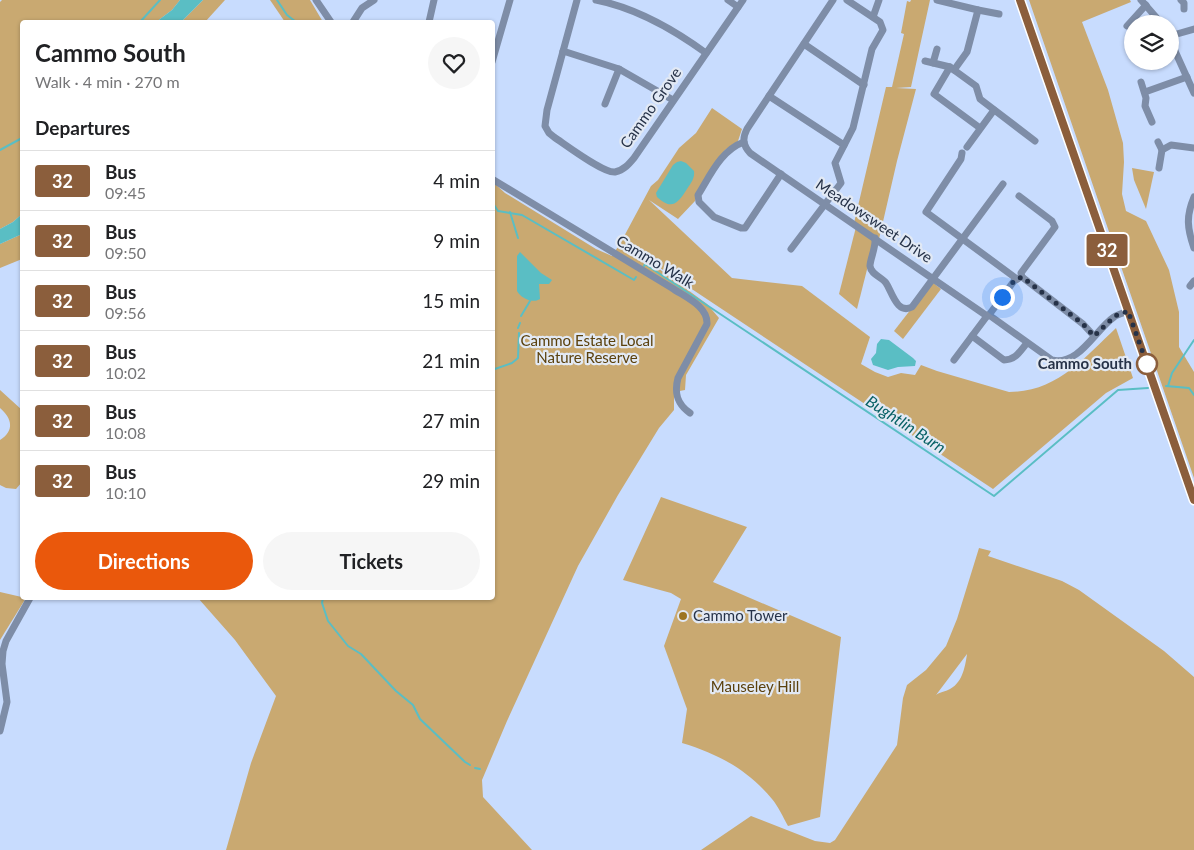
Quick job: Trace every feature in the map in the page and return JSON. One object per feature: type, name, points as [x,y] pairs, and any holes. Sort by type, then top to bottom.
[{"type":"main road","points":[[1020,0],[1194,500]]},
{"type":"street","points":[[316,0],[330,20]]},
{"type":"street","points":[[354,20],[362,8],[374,0]]},
{"type":"street","points":[[429,20],[434,0]]},
{"type":"street","points":[[495,52],[510,0]]},
{"type":"street","name":"Cammo Grove","points":[[578,0],[547,110],[545,126],[549,133],[605,170],[615,172],[629,164],[743,0]]},
{"type":"street","points":[[596,0],[646,16],[677,33],[706,53]]},
{"type":"street","points":[[728,0],[738,7]]},
{"type":"street","points":[[781,174],[745,228],[714,217],[699,202],[698,195],[727,152],[737,144],[744,142],[747,129],[833,0]]},
{"type":"street","points":[[791,249],[841,183],[835,163],[845,147],[844,145],[853,128],[872,49],[883,30],[880,22],[847,0]]},
{"type":"street","points":[[873,17],[879,0]]},
{"type":"street","points":[[937,0],[999,14]]},
{"type":"street","points":[[1181,0],[1184,4],[1184,9]]},
{"type":"street","points":[[1135,15],[1145,2],[1155,15]]},
{"type":"street","points":[[978,10],[968,52],[952,69],[934,94],[980,128]]},
{"type":"street","points":[[1179,33],[1194,29]]},
{"type":"street","points":[[804,44],[864,85]]},
{"type":"street","points":[[933,63],[937,49]]},
{"type":"street","points":[[564,51],[619,69],[673,100]]},
{"type":"street","points":[[1179,60],[1194,93]]},
{"type":"street","points":[[925,62],[952,69],[976,86],[980,99],[1035,141]]},
{"type":"street","points":[[604,103],[619,69]]},
{"type":"street","points":[[1145,92],[1187,77]]},
{"type":"street","points":[[1141,82],[1145,92],[1145,106],[1152,122]]},
{"type":"street","points":[[769,96],[844,145]]},
{"type":"street","points":[[994,110],[964,150],[961,159],[926,212],[1083,324],[1094,336]]},
{"type":"street","name":"Meadowsweet Drive","points":[[744,142],[745,147],[750,153],[1052,360],[1062,361],[1073,357],[1115,316],[1128,311]]},
{"type":"street","points":[[1158,142],[1162,150],[1159,168]]},
{"type":"street","points":[[1162,150],[1171,145],[1194,148]]},
{"type":"street","name":"Cammo Walk","points":[[495,181],[672,288],[701,308],[707,320],[706,328],[683,367],[676,385],[680,404],[690,413]]},
{"type":"street","points":[[875,238],[876,247],[870,266],[874,273],[887,285],[893,300],[904,309],[908,309],[912,307],[1003,184]]},
{"type":"street","points":[[954,360],[1019,278],[1055,227],[1052,221],[1019,196]]},
{"type":"street","points":[[1194,196],[1188,219],[1188,232],[1194,248]]},
{"type":"street","points":[[972,336],[1004,360],[1009,360],[1016,356],[1027,343]]},
{"type":"street","points":[[0,731],[7,702],[2,664],[4,646],[29,600]]},
{"type":"green space","points":[[2,0],[180,0],[172,10],[159,20],[20,20],[20,216],[0,229],[0,2]]},
{"type":"green space","points":[[203,0],[225,0],[207,20],[183,20]]},
{"type":"green space","points":[[270,0],[310,0],[322,20],[284,20]]},
{"type":"green space","points":[[911,0],[930,0],[911,87],[896,88],[916,89],[879,239],[854,223],[886,87],[892,87],[904,34],[901,33],[907,1],[910,2]]},
{"type":"green space","points":[[1029,0],[1130,0],[1131,2],[1082,22],[1108,90],[1123,143],[1122,194],[1126,211],[1146,221],[1169,270],[1179,312],[1179,347],[1194,372],[1194,478]]},
{"type":"green space","name":"Cammo Estate Local Nature Reserve","points":[[712,108],[742,129],[738,141],[725,150],[696,194],[695,201],[678,219],[649,200],[732,278],[802,286],[870,337],[861,364],[875,372],[888,377],[901,373],[915,375],[921,365],[1009,392],[1026,390],[1056,380],[1081,361],[1116,328],[1133,378],[1106,393],[993,489],[636,252],[707,304],[719,318],[686,375],[685,390],[674,392],[674,410],[659,428],[578,566],[482,780],[483,797],[532,850],[226,850],[251,763],[276,696],[235,640],[200,600],[495,600],[495,184],[505,193],[596,249],[612,256],[651,186],[658,180],[679,148],[696,133]]},
{"type":"green space","points":[[1132,168],[1154,172],[1146,209],[1134,180]]},
{"type":"green space","points":[[856,227],[875,238],[857,309],[839,294]]},
{"type":"green space","points":[[20,235],[20,260],[0,268],[0,244]]},
{"type":"green space","points":[[932,282],[941,289],[903,339],[894,331]]},
{"type":"green space","points":[[0,390],[20,408],[20,484],[16,489],[0,485],[0,440],[8,433],[10,424],[7,416],[0,408]]},
{"type":"green space","name":"Mauseley Hill","points":[[661,497],[747,527],[713,582],[841,637],[820,817],[788,826],[774,802],[762,788],[742,771],[708,752],[682,743],[687,709],[664,646],[681,599],[671,593],[623,580]]},
{"type":"green space","points":[[979,548],[991,551],[988,556],[1062,581],[1079,590],[1164,651],[1194,677],[1194,850],[701,850],[751,816],[815,841],[830,843],[835,840],[897,745],[903,698],[907,685],[926,670],[946,646],[957,619]],"holes":[[[967,654],[964,670],[957,684],[936,695]]]},
{"type":"green space","points":[[0,592],[20,597],[20,600],[25,600],[0,640]]},
{"type":"shaded area","points":[[180,0],[203,0],[183,20],[159,20],[172,10]]},
{"type":"shaded area","points":[[681,161],[694,171],[693,178],[678,201],[674,204],[667,204],[657,197],[656,193],[673,165]]},
{"type":"shaded area","points":[[20,216],[20,235],[0,244],[0,229]]},
{"type":"shaded area","points":[[520,252],[541,273],[552,280],[549,284],[539,284],[540,299],[534,301],[527,300],[517,291],[517,256]]},
{"type":"shaded area","points":[[881,339],[889,340],[913,358],[916,361],[915,366],[898,367],[888,370],[873,365],[871,359],[876,353],[877,344]]},
{"type":"waterway","points":[[142,20],[160,0]]},
{"type":"waterway","name":"Bughtlin Burn","points":[[277,0],[287,15],[293,20]]},
{"type":"waterway","points":[[0,150],[20,139]]},
{"type":"waterway","name":"Bughtlin Burn","points":[[495,206],[498,211],[522,215],[634,280],[636,277]]},
{"type":"waterway","points":[[510,212],[518,238]]},
{"type":"waterway","name":"Bughtlin Burn","points":[[644,266],[645,264],[994,496],[1118,390],[1148,388]]},
{"type":"waterway","points":[[521,316],[530,301]]},
{"type":"waterway","points":[[518,328],[520,323]]},
{"type":"waterway","points":[[495,369],[512,363],[518,358],[519,333]]},
{"type":"waterway","points":[[1168,386],[1172,373],[1194,340]]},
{"type":"waterway","name":"Bughtlin Burn","points":[[1166,386],[1189,388],[1194,395]]},
{"type":"waterway","points":[[323,600],[328,621],[348,646],[361,654],[396,691],[413,705],[420,719],[470,765]]},
{"type":"waterway","points":[[475,768],[480,769]]},
{"type":"bus line","name":"32","points":[[1020,0],[1194,500]]},
{"type":"place","name":"Cammo South","points":[[1147,364]]},
{"type":"place","name":"Cammo Tower","points":[[683,616]]},
{"type":"route","points":[[1002,297],[1014,281],[1022,277],[1083,324],[1094,336],[1115,316],[1128,311],[1147,364]]}]
